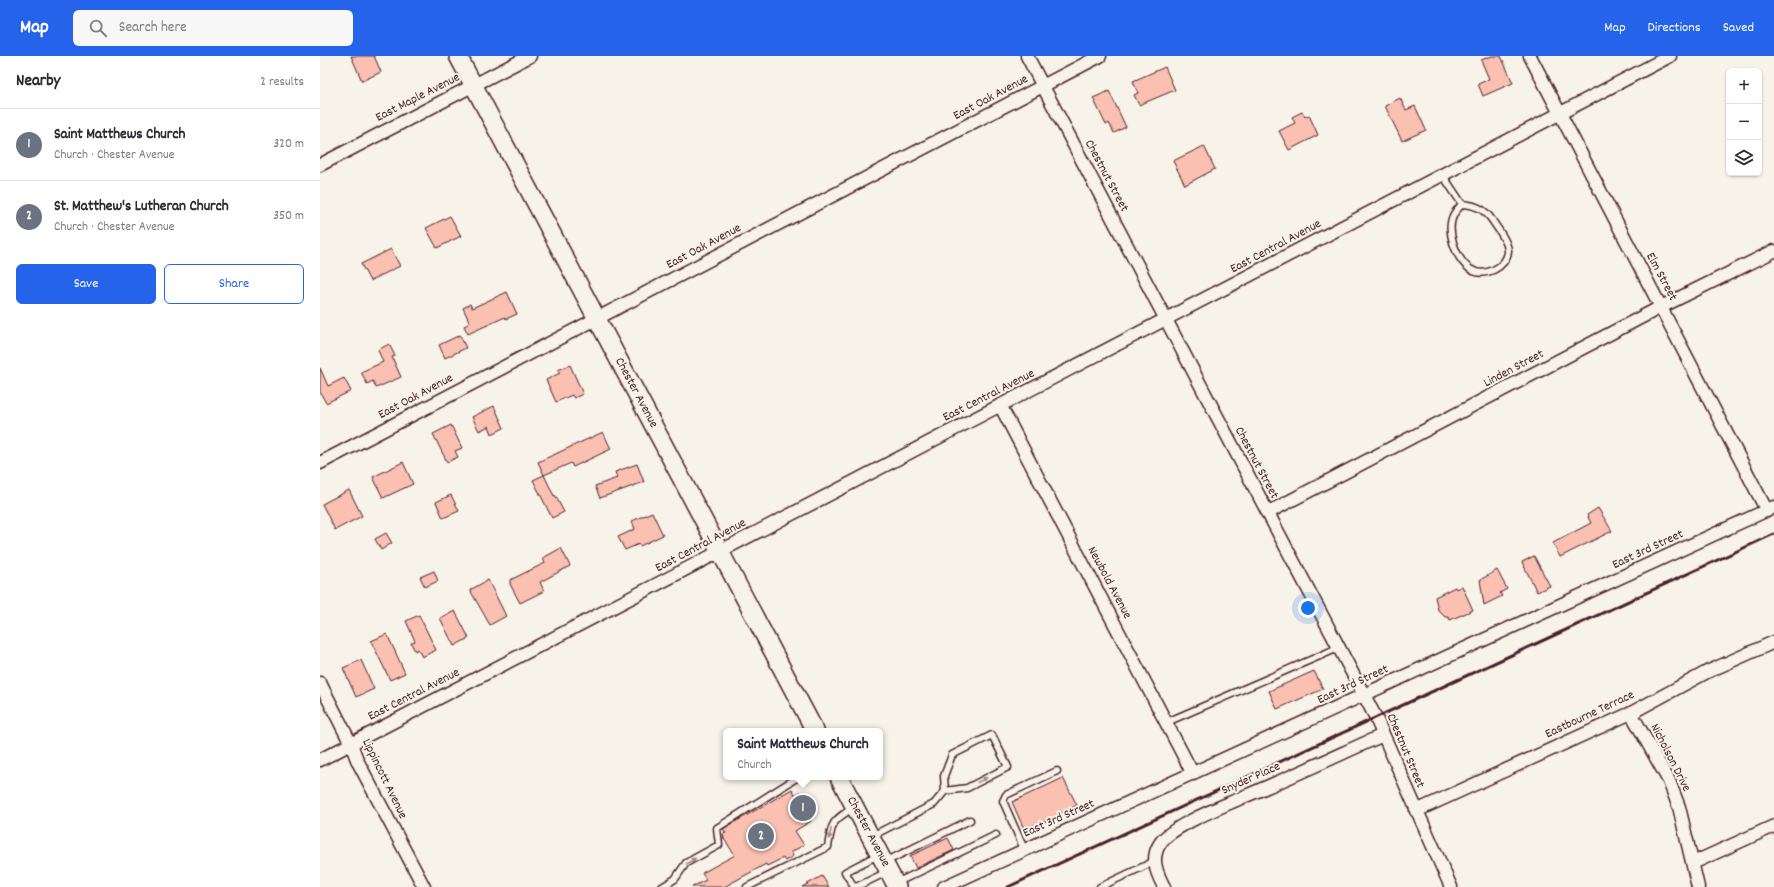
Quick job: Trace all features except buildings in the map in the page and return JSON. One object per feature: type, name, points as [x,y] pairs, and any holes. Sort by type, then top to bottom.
[{"type":"main road","name":"Chester Avenue","points":[[458,56],[813,728]]},
{"type":"main road","name":"Chester Avenue","points":[[840,780],[889,872]]},
{"type":"street","name":"East Maple Avenue","points":[[320,165],[530,56]]},
{"type":"street","name":"Chestnut Street","points":[[1027,56],[1364,695],[1451,887]]},
{"type":"street","name":"East Oak Avenue","points":[[320,463],[1100,56]]},
{"type":"street","name":"Elm Street","points":[[1530,56],[1770,509]]},
{"type":"street","name":"East Central Avenue","points":[[320,760],[1670,56]]},
{"type":"street","name":"Linden Street","points":[[1267,513],[1662,307],[1774,251]]},
{"type":"street","name":"Newbold Avenue","points":[[1000,406],[1193,774]]},
{"type":"street","name":"East 3rd Street","points":[[944,887],[1770,509]]},
{"type":"street","name":"Eastbourne Terrace","points":[[1416,811],[1631,713],[1707,672],[1774,642]]},
{"type":"street","name":"Lippincott Avenue","points":[[320,683],[351,744],[358,762],[424,887]]},
{"type":"street","name":"Nicholson Drive","points":[[1631,713],[1669,782],[1679,807],[1698,887]]},
{"type":"street","name":"Snyder Place","points":[[1155,866],[1156,851],[1161,842],[1169,834],[1182,826],[1383,735]]},
{"type":"street","points":[[1693,863],[1774,826]]},
{"type":"street","points":[[1155,866],[1164,887]]},
{"type":"lane","points":[[1442,174],[1462,204]]},
{"type":"lane","points":[[1462,204],[1475,205],[1480,208],[1492,218],[1502,236],[1508,250],[1506,260],[1496,269],[1482,273],[1471,270],[1463,261],[1453,244],[1450,227],[1454,214],[1462,204]]},
{"type":"lane","points":[[1167,722],[1338,648]]},
{"type":"lane","points":[[870,837],[934,804],[945,791],[967,788],[1008,767],[992,735],[952,756],[944,776],[945,791]]},
{"type":"lane","points":[[1024,850],[1003,802],[1006,795],[1057,772]]},
{"type":"lane","points":[[662,887],[675,879],[686,863],[719,845],[717,828],[793,780]]},
{"type":"lane","points":[[747,887],[828,847],[832,824],[837,818],[854,807]]},
{"type":"lane","points":[[970,820],[889,872],[845,872],[855,887],[889,872],[996,835]]},
{"type":"lane","points":[[1100,887],[1155,866]]},
{"type":"railway","points":[[1008,887],[1774,534]]},
{"type":"place","name":"Saint Matthews Church","points":[[803,808]]},
{"type":"place","name":"St. Matthew's Lutheran Church","points":[[761,836]]}]
